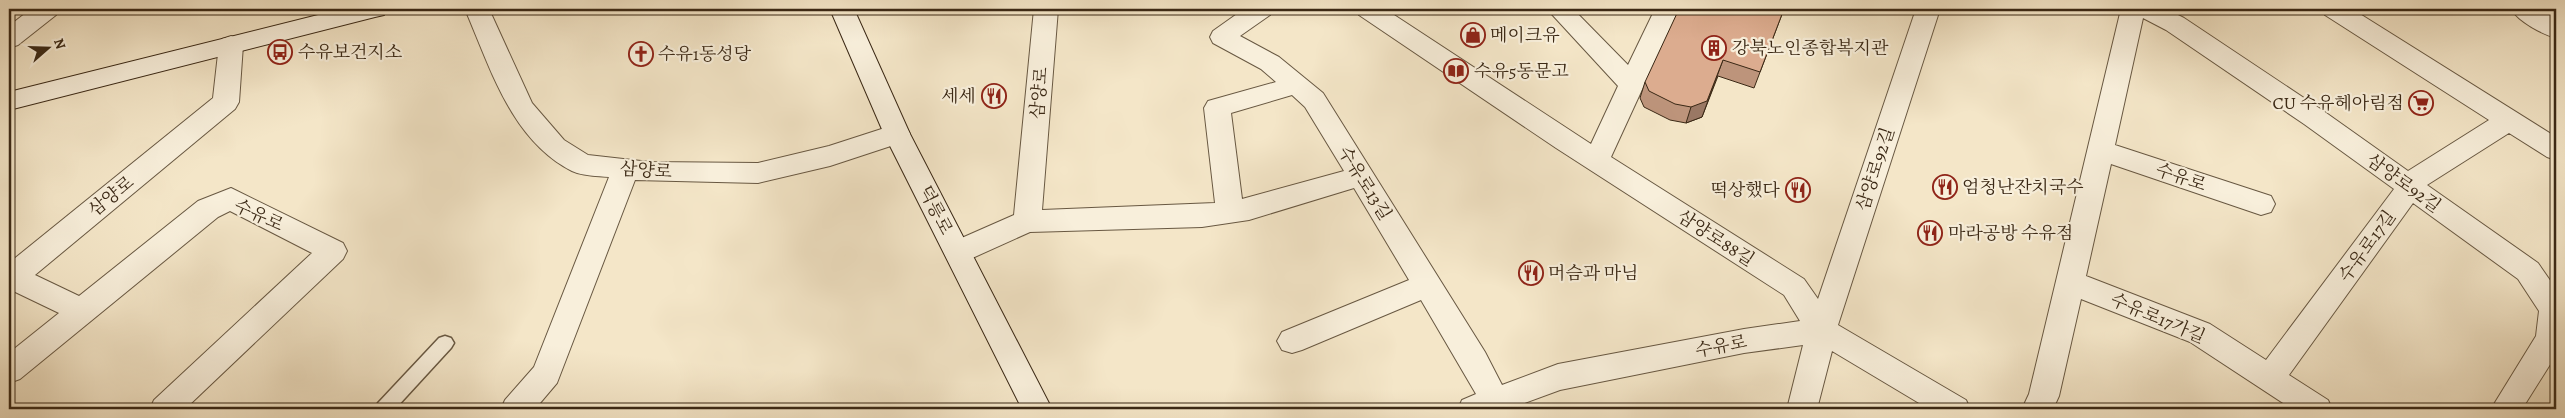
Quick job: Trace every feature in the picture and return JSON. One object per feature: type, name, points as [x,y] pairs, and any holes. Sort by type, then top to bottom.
[{"type":"street","points":[[9,39],[47,9]]},
{"type":"street","points":[[9,101],[375,9]]},
{"type":"street","name":"삼양로","points":[[477,9],[521,108],[555,148],[582,164],[650,172],[758,173],[830,156],[897,134]]},
{"type":"street","name":"덕릉로","points":[[842,9],[897,134],[1037,409]]},
{"type":"street","name":"삼양로","points":[[1027,220],[1046,9]]},
{"type":"street","name":"수유로13길","points":[[1260,9],[1222,37],[1270,63],[1314,100],[1428,285],[1484,405]]},
{"type":"street","name":"삼양로88길","points":[[1368,9],[1596,161],[1794,287],[1822,330]]},
{"type":"street","points":[[1559,9],[1631,84]]},
{"type":"street","points":[[1596,161],[1667,9]]},
{"type":"street","name":"삼양로92길","points":[[1802,409],[1822,330],[1928,9]]},
{"type":"street","points":[[2037,409],[2044,396],[2133,9]]},
{"type":"street","name":"삼양로92길","points":[[2147,9],[2175,24],[2304,111],[2528,271],[2554,309],[2550,339],[2506,409]]},
{"type":"street","points":[[2334,9],[2556,150]]},
{"type":"street","points":[[2522,9],[2556,29]]},
{"type":"street","name":"삼양로","points":[[82,311],[12,277],[226,102],[231,45]]},
{"type":"street","points":[[1230,212],[1217,108],[1296,85]]},
{"type":"street","name":"수유로17길","points":[[2270,378],[2417,178],[2510,120]]},
{"type":"street","name":"수유로","points":[[2101,150],[2261,204]]},
{"type":"street","points":[[516,409],[546,374],[626,169]]},
{"type":"street","points":[[958,252],[1027,220],[1202,216],[1249,209],[1361,176]]},
{"type":"street","name":"수유로","points":[[9,370],[208,209],[231,199],[333,251],[165,409]]},
{"type":"street","name":"수유로17가길","points":[[2070,282],[2200,333],[2317,409]]},
{"type":"street","points":[[1292,341],[1428,285]]},
{"type":"street","points":[[1822,330],[1955,409]]},
{"type":"street","name":"수유로","points":[[1484,405],[1558,377],[1744,341],[1822,330]]},
{"type":"lane","points":[[384,409],[445,343]]},
{"type":"building","name":"강북노인종합복지관","points":[[1679,9],[1784,9],[1760,72],[1723,60],[1707,101],[1691,107],[1675,104],[1649,91],[1645,82]]},
{"type":"place","name":"메이크유","points":[[1473,35]]},
{"type":"place","name":"강북노인종합복지관","points":[[1714,48]]},
{"type":"place","name":"수유보건지소","points":[[280,52]]},
{"type":"place","name":"수유1동성당","points":[[641,54]]},
{"type":"place","name":"수유5동문고","points":[[1456,71]]},
{"type":"place","name":"세세","points":[[994,96]]},
{"type":"place","name":"CU 수유헤아림점","points":[[2421,103]]},
{"type":"place","name":"엄청난잔치국수","points":[[1945,187]]},
{"type":"place","name":"떡상했다","points":[[1798,190]]},
{"type":"place","name":"마라공방 수유점","points":[[1930,233]]},
{"type":"place","name":"머슴과 마님","points":[[1531,273]]}]
